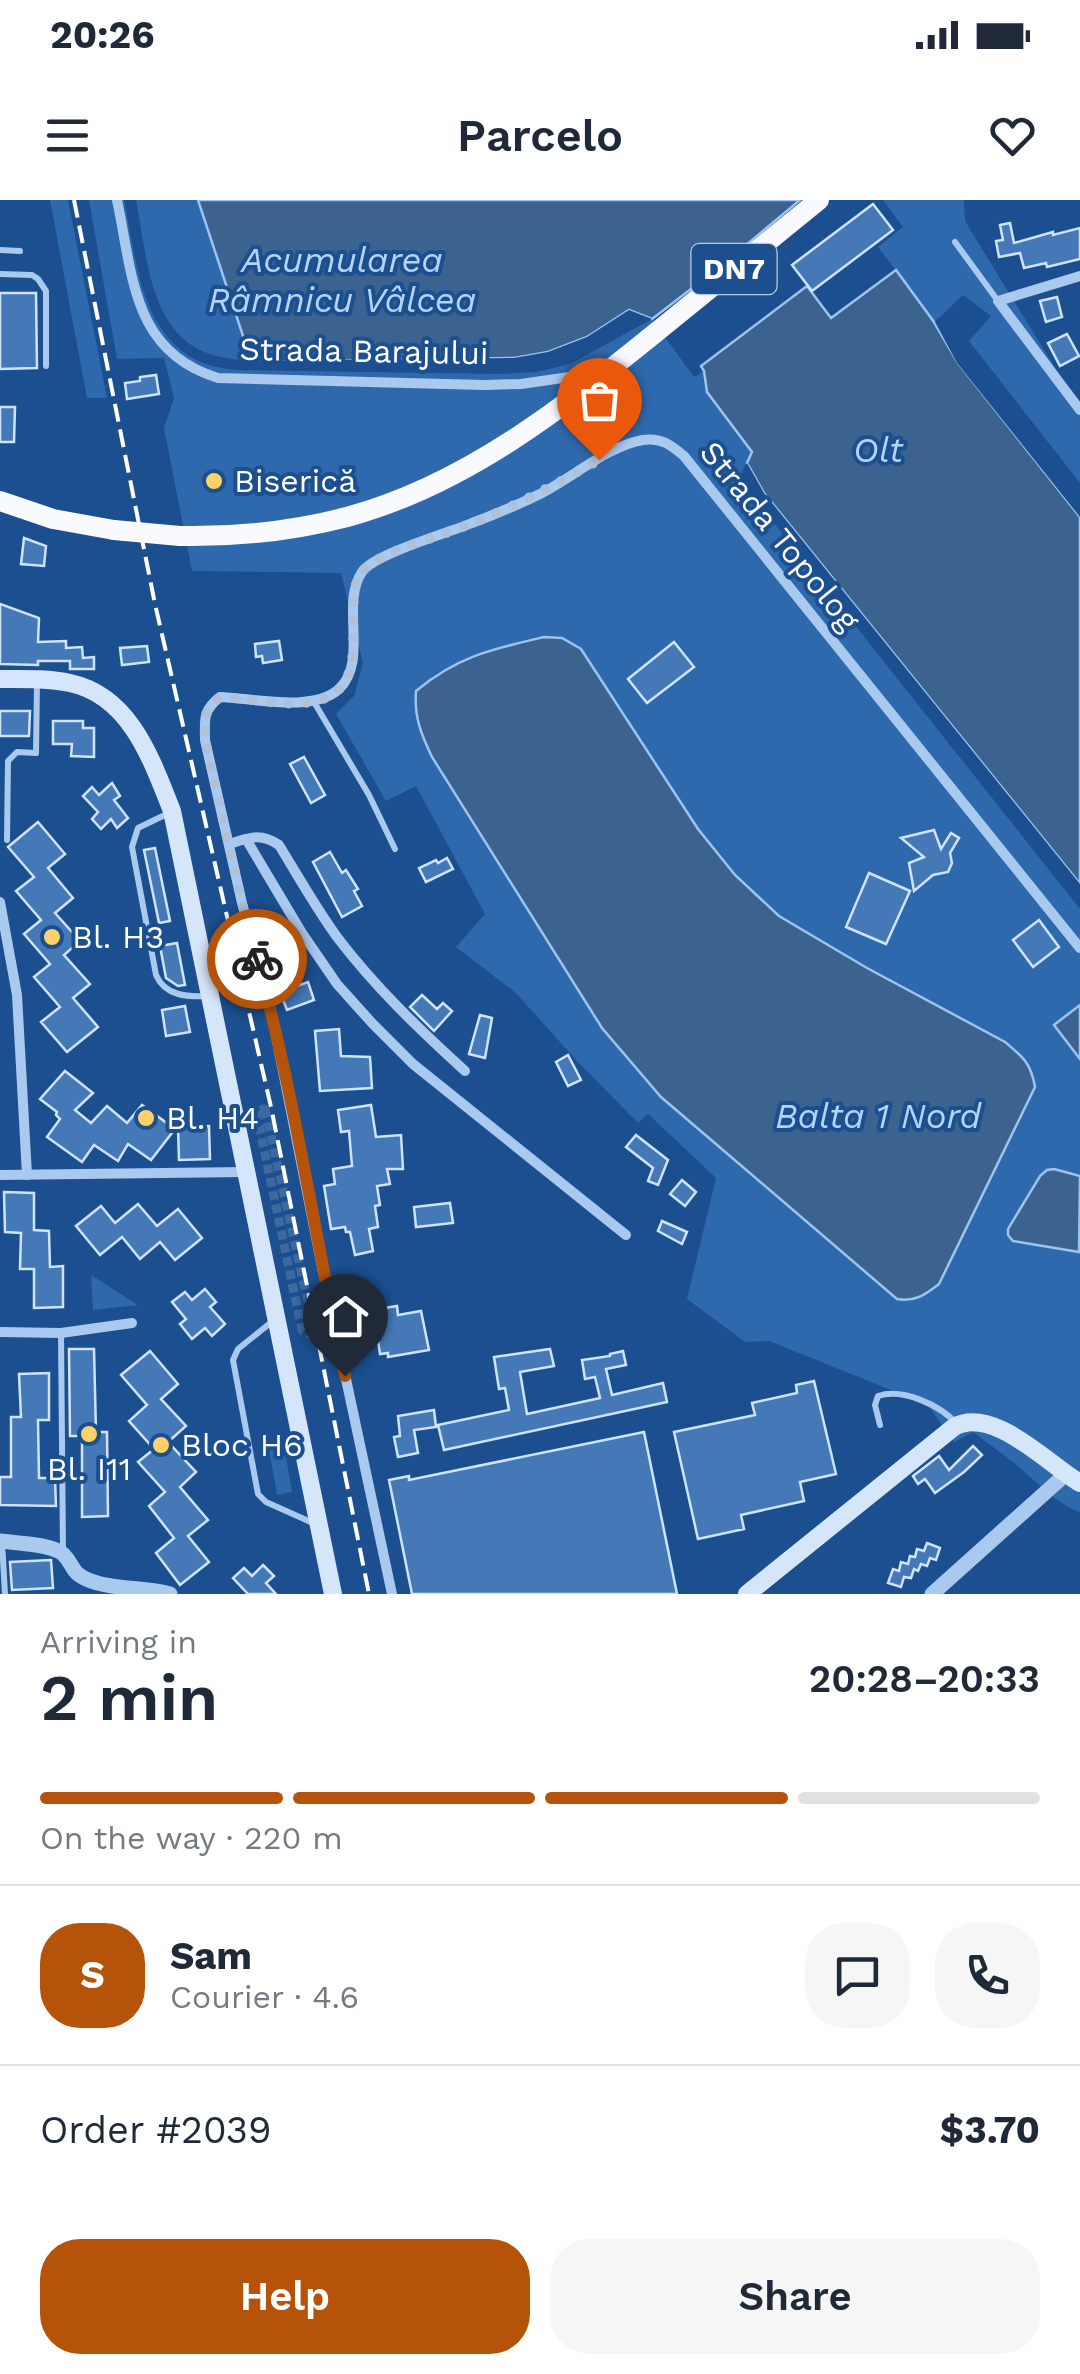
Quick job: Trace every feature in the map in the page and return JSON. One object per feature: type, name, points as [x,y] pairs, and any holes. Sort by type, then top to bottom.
[{"type":"highway","name":"Strada Barajului","points":[[0,501],[53,519],[180,536],[260,533],[304,526],[405,496],[466,467],[529,429],[650,338],[819,200]]},
{"type":"main road","points":[[0,679],[68,682],[112,704],[143,743],[172,811],[333,1594]]},
{"type":"main road","points":[[748,1594],[964,1422],[978,1422],[1011,1434],[1073,1478]]},
{"type":"street","name":"Strada Barajului","points":[[118,200],[138,299],[148,323],[156,339],[176,359],[197,372],[218,378],[484,385],[521,384],[608,371]]},
{"type":"street","points":[[1080,276],[998,301],[1080,410]]},
{"type":"street","name":"Strada Topolog","points":[[314,702],[338,691],[347,677],[352,662],[357,582],[364,568],[544,492],[617,450],[641,440],[660,440],[684,456],[1080,948]]},
{"type":"street","points":[[314,702],[220,697],[206,713],[205,740],[270,1006],[392,1594]]},
{"type":"street","points":[[229,844],[268,837],[279,845],[335,934],[370,978],[465,1071]]},
{"type":"street","points":[[246,839],[302,933],[372,1024],[413,1064],[626,1235]]},
{"type":"street","points":[[0,902],[18,995],[27,1175]]},
{"type":"street","points":[[0,1175],[245,1172]]},
{"type":"street","points":[[0,1332],[61,1333],[132,1323]]},
{"type":"street","points":[[932,1594],[1073,1478]]},
{"type":"street","points":[[1,1542],[51,1548],[63,1554],[73,1571],[99,1584],[170,1594]]},
{"type":"lane","points":[[955,242],[998,301]]},
{"type":"lane","points":[[0,250],[20,251]]},
{"type":"lane","points":[[0,274],[32,276],[46,291],[46,366]]},
{"type":"lane","points":[[7,840],[8,760],[17,752],[36,753],[38,680]]},
{"type":"lane","points":[[314,702],[395,849]]},
{"type":"lane","points":[[172,811],[138,828],[132,847],[156,975],[164,988],[176,994],[208,996]]},
{"type":"lane","points":[[276,1318],[238,1350],[233,1360],[258,1494],[266,1502],[318,1526]]},
{"type":"lane","points":[[61,1333],[63,1554]]},
{"type":"lane","points":[[880,1425],[875,1405],[878,1396],[887,1393],[923,1400],[952,1418],[956,1426]]},
{"type":"lane","points":[[1,1542],[4,1594]]},
{"type":"shaded area","points":[[50,200],[68,200],[107,398],[87,398]]},
{"type":"shaded area","points":[[89,200],[124,200],[137,267],[151,311],[177,347],[210,365],[235,370],[537,372],[570,364],[652,319],[694,377],[704,371],[707,393],[752,452],[741,474],[751,494],[1080,909],[1080,1512],[1053,1497],[973,1432],[954,1442],[928,1405],[769,1341],[745,1342],[687,1299],[716,1178],[648,1114],[638,1123],[516,993],[456,947],[485,914],[416,786],[386,801],[336,714],[354,696],[363,663],[341,573],[192,571],[164,428],[174,398],[164,358],[117,359]],"holes":[[[581,649],[698,829],[735,875],[779,916],[1005,1042],[924,1296],[897,1299],[661,1097],[602,1028],[432,757],[419,725],[416,691],[437,673],[475,654]]]},
{"type":"shaded area","points":[[136,200],[198,200],[243,336],[255,353],[268,362],[206,353],[181,337],[159,303],[152,283]]},
{"type":"shaded area","points":[[883,200],[964,200],[965,221],[1080,409],[1080,483],[969,341],[991,316],[963,295],[935,322],[878,247],[903,227]]},
{"type":"shaded area","points":[[91,1275],[138,1305],[93,1310]]},
{"type":"shaded area","points":[[283,1440],[292,1492],[277,1495],[268,1443]]},
{"type":"water","name":"Acumularea Râmnicu Vâlcea","points":[[198,200],[800,200],[652,319],[629,310],[587,337],[548,352],[514,358],[268,362],[255,353],[243,336]]},
{"type":"water","name":"Olt","points":[[896,270],[958,363],[1080,517],[1080,884],[764,493],[747,463],[752,452],[707,392],[701,366],[807,286],[831,318]]},
{"type":"water","name":"Balta 1 Nord","points":[[544,637],[562,638],[581,649],[698,829],[735,875],[779,916],[1005,1042],[1028,1066],[1035,1087],[939,1284],[924,1294],[897,1299],[661,1097],[602,1028],[432,757],[419,725],[416,691],[462,662]]},
{"type":"water","points":[[1080,1005],[1080,1059],[1054,1025]]},
{"type":"water","points":[[1054,1169],[1080,1176],[1079,1252],[1013,1241],[1008,1235],[1040,1176]]},
{"type":"pier","points":[[629,310],[652,319],[646,322],[630,315],[589,342],[514,363],[268,367],[258,361],[514,358],[548,352],[587,337]]},
{"type":"pier","points":[[938,318],[962,360],[1080,509],[1080,517],[957,363],[935,322]]},
{"type":"pier","points":[[747,463],[764,493],[1080,884],[1080,889],[760,497],[744,468]]},
{"type":"building","points":[[873,204],[893,230],[812,291],[792,265]]},
{"type":"building","points":[[1010,223],[1014,243],[1080,228],[1080,259],[1024,268],[1020,253],[999,257],[996,241],[1003,240],[1000,225]]},
{"type":"building","points":[[0,293],[36,293],[37,368],[0,369]]},
{"type":"building","points":[[1057,297],[1062,317],[1046,322],[1040,301]]},
{"type":"building","points":[[1067,334],[1079,356],[1060,366],[1048,343]]},
{"type":"building","points":[[156,375],[159,394],[127,399],[125,383]]},
{"type":"building","points":[[0,407],[15,407],[14,442],[0,442]]},
{"type":"building","points":[[24,538],[46,546],[44,566],[21,564]]},
{"type":"building","points":[[0,604],[39,618],[38,642],[66,641],[66,648],[82,647],[83,658],[94,657],[94,669],[70,669],[70,661],[0,664]]},
{"type":"building","points":[[279,641],[282,660],[263,663],[262,656],[256,657],[255,644]]},
{"type":"building","points":[[674,642],[694,667],[647,703],[628,679]]},
{"type":"building","points":[[147,646],[149,662],[122,665],[120,648]]},
{"type":"building","points":[[0,711],[30,711],[29,736],[0,736]]},
{"type":"building","points":[[53,721],[83,721],[83,728],[94,728],[94,757],[71,756],[72,744],[53,744]]},
{"type":"building","points":[[304,757],[325,795],[311,803],[290,764]]},
{"type":"building","points":[[112,783],[120,796],[114,800],[128,818],[117,828],[111,819],[101,829],[92,819],[98,812],[83,796],[92,787],[99,795]]},
{"type":"building","name":"Bl. H3","points":[[38,822],[65,854],[48,868],[73,898],[55,913],[80,941],[64,955],[90,984],[73,998],[98,1027],[67,1052],[41,1022],[60,1007],[34,977],[50,964],[24,934],[41,920],[16,891],[34,877],[8,847]]},
{"type":"building","points":[[934,830],[941,849],[951,833],[959,838],[950,853],[952,863],[948,872],[933,875],[914,891],[909,863],[924,857],[901,838]]},
{"type":"building","points":[[155,848],[170,921],[159,923],[144,850]]},
{"type":"building","points":[[330,852],[342,873],[346,870],[358,889],[354,891],[362,906],[342,917],[313,862]]},
{"type":"building","points":[[447,858],[453,869],[426,882],[419,868]]},
{"type":"building","points":[[869,873],[910,891],[886,944],[846,927]]},
{"type":"building","points":[[1039,920],[1059,947],[1033,967],[1013,940]]},
{"type":"building","points":[[177,943],[185,985],[178,986],[166,978],[160,946]]},
{"type":"building","points":[[288,950],[292,966],[271,970],[268,954]]},
{"type":"building","points":[[308,982],[314,1000],[287,1010],[280,992]]},
{"type":"building","points":[[422,995],[437,1009],[443,1003],[452,1011],[434,1031],[410,1007]]},
{"type":"building","points":[[185,1006],[190,1032],[166,1036],[162,1010]]},
{"type":"building","points":[[480,1015],[492,1018],[485,1058],[469,1054]]},
{"type":"building","points":[[339,1029],[341,1056],[370,1057],[372,1088],[320,1091],[315,1031]]},
{"type":"building","points":[[568,1055],[581,1080],[568,1086],[556,1062]]},
{"type":"building","name":"Bl. H4","points":[[65,1071],[93,1093],[75,1110],[91,1123],[107,1106],[127,1123],[142,1105],[175,1129],[151,1160],[128,1144],[118,1161],[94,1145],[82,1162],[47,1137],[60,1119],[40,1099]]},
{"type":"building","points":[[371,1105],[376,1137],[401,1135],[403,1169],[387,1169],[390,1184],[377,1186],[378,1227],[369,1229],[373,1251],[355,1255],[350,1232],[345,1227],[331,1229],[324,1186],[335,1184],[333,1169],[352,1166],[349,1131],[341,1132],[338,1110]]},
{"type":"building","points":[[209,1126],[210,1159],[179,1160],[178,1127]]},
{"type":"building","points":[[636,1135],[668,1160],[658,1185],[648,1181],[653,1168],[626,1147]]},
{"type":"building","points":[[682,1180],[696,1192],[685,1206],[670,1194]]},
{"type":"building","points":[[4,1192],[34,1193],[34,1230],[49,1231],[50,1267],[63,1266],[63,1307],[34,1308],[34,1269],[20,1269],[21,1233],[5,1232]]},
{"type":"building","points":[[450,1203],[453,1223],[416,1227],[414,1207]]},
{"type":"building","points":[[138,1204],[157,1226],[178,1209],[202,1238],[175,1260],[160,1242],[140,1259],[122,1237],[100,1255],[76,1226],[101,1206],[115,1223]]},
{"type":"building","points":[[662,1221],[687,1232],[682,1244],[658,1231]]},
{"type":"building","points":[[205,1289],[216,1302],[210,1307],[225,1324],[212,1336],[205,1328],[192,1339],[180,1324],[186,1319],[172,1302],[185,1292],[192,1300]]},
{"type":"building","points":[[397,1306],[398,1315],[421,1311],[429,1350],[388,1357],[388,1353],[380,1354],[378,1340],[371,1341],[366,1311]]},
{"type":"building","name":"Bl. I11","points":[[69,1349],[94,1349],[96,1432],[107,1432],[108,1516],[82,1517],[82,1436],[70,1436]]},
{"type":"building","points":[[550,1349],[554,1366],[520,1372],[527,1414],[600,1398],[595,1377],[585,1379],[582,1360],[623,1351],[626,1365],[606,1369],[612,1395],[663,1383],[667,1402],[444,1450],[438,1425],[509,1410],[505,1388],[499,1389],[494,1357]]},
{"type":"building","name":"Bloc H6","points":[[150,1351],[178,1384],[161,1399],[186,1426],[168,1442],[196,1472],[180,1487],[208,1520],[188,1536],[209,1562],[180,1585],[156,1553],[174,1538],[149,1506],[165,1492],[138,1462],[154,1449],[129,1421],[147,1405],[121,1375]]},
{"type":"building","points":[[49,1373],[49,1420],[38,1420],[39,1478],[55,1478],[56,1506],[0,1505],[0,1477],[11,1477],[11,1417],[21,1417],[19,1374]]},
{"type":"building","points":[[814,1381],[836,1474],[800,1482],[804,1501],[741,1515],[744,1529],[698,1539],[674,1432],[755,1415],[752,1403],[797,1393],[796,1385]]},
{"type":"building","points":[[434,1410],[436,1427],[414,1430],[418,1453],[398,1457],[394,1437],[400,1436],[398,1416]]},
{"type":"building","points":[[644,1432],[677,1594],[412,1594],[389,1480],[409,1476],[409,1480]]},
{"type":"building","points":[[973,1446],[982,1455],[935,1493],[925,1479],[918,1484],[913,1476],[939,1456],[949,1470]]},
{"type":"building","points":[[927,1543],[940,1548],[936,1560],[930,1558],[927,1566],[921,1564],[918,1571],[914,1569],[911,1578],[904,1577],[901,1587],[888,1583],[893,1569],[899,1571],[901,1562],[908,1564],[910,1556],[915,1557],[917,1549],[924,1551]]},
{"type":"building","points":[[51,1560],[53,1588],[12,1590],[10,1562]]},
{"type":"building","points":[[263,1565],[274,1576],[266,1583],[276,1594],[248,1594],[233,1578],[244,1568],[252,1576]]},
{"type":"tunnel","points":[[265,1109],[315,1334],[302,1330],[256,1111],[265,1109]]},
{"type":"railway","points":[[74,200],[155,604],[271,1107],[369,1594]]},
{"type":"way so far","points":[[257,959],[205,740],[210,705],[220,697],[314,702],[338,691],[352,662],[357,582],[364,568],[544,492],[599,460]]},
{"type":"place","name":"Biserică","points":[[214,481]]},
{"type":"place","name":"Bl. H3","points":[[52,937]]},
{"type":"place","name":"Bl. H4","points":[[146,1118]]},
{"type":"place","name":"Bl. I11","points":[[89,1434]]},
{"type":"place","name":"Bloc H6","points":[[161,1445]]},
{"type":"route","points":[[257,959],[296,1129],[345,1376]]}]
